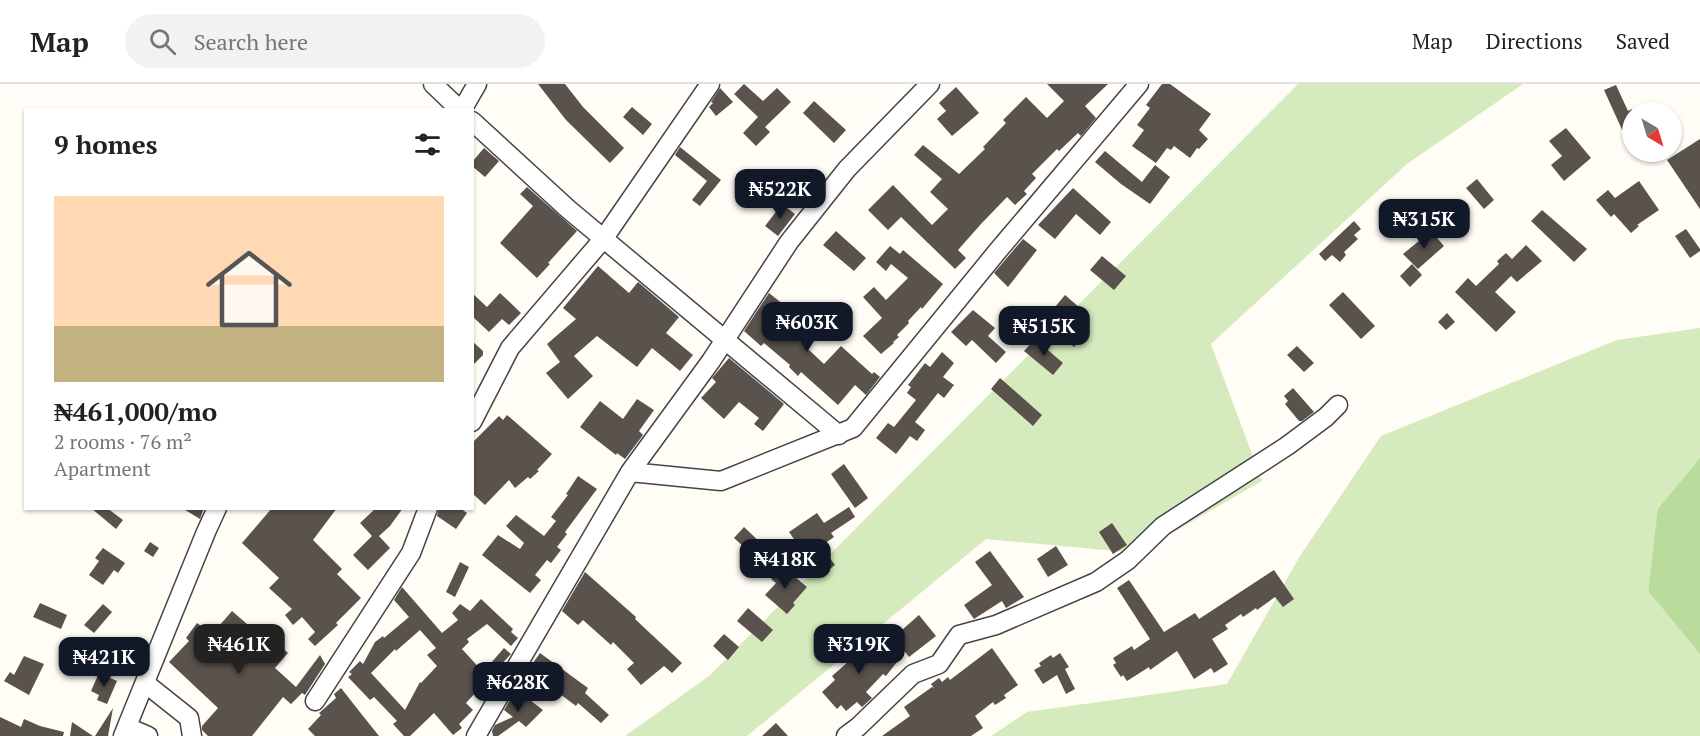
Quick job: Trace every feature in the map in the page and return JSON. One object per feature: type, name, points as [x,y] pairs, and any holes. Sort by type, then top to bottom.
[{"type":"street","points":[[433,84],[459,108]]},
{"type":"street","points":[[462,108],[477,84]]},
{"type":"street","points":[[474,418],[510,348],[604,238],[710,84]]},
{"type":"street","points":[[476,736],[630,472],[726,340],[789,242],[848,169],[930,84]]},
{"type":"street","points":[[630,472],[721,481],[840,435],[857,425],[996,253],[1140,84]]},
{"type":"street","points":[[474,123],[568,209],[840,435]]},
{"type":"street","points":[[846,736],[858,728],[913,674],[939,664],[959,635],[996,625],[1096,582],[1128,560],[1163,526],[1287,446],[1326,417],[1338,405]]},
{"type":"street","points":[[148,736],[125,732],[216,510]]},
{"type":"street","points":[[315,701],[411,553],[428,510]]},
{"type":"street","points":[[145,683],[189,717],[192,736]]},
{"type":"green space","points":[[1298,84],[1523,84],[1407,164],[1211,344],[1262,481],[1137,553],[986,539],[747,736],[625,736],[709,676]]},
{"type":"green space","points":[[1700,328],[1700,458],[1659,509],[1648,591],[1700,654],[1700,736],[991,736],[1027,712],[1227,684],[1300,556],[1381,436],[1617,340]]},
{"type":"green space","points":[[1700,458],[1700,654],[1648,591],[1658,509]]},
{"type":"building","points":[[538,84],[565,84],[583,107],[624,148],[610,163],[566,120]]},
{"type":"building","points":[[744,84],[763,101],[777,88],[791,102],[765,127],[770,132],[756,146],[743,133],[758,117],[734,94]]},
{"type":"building","points":[[1047,84],[1108,84],[1085,106],[1096,118],[1081,136],[1078,133],[1059,151],[1057,149],[1032,174],[1036,178],[1024,191],[1027,194],[1015,205],[1007,197],[981,224],[958,250],[966,258],[955,269],[901,217],[888,230],[868,210],[893,185],[932,225],[948,209],[930,192],[942,179],[914,155],[923,145],[959,174],[985,149],[983,147],[1006,123],[1003,120],[1026,97],[1047,118],[1064,101]]},
{"type":"building","points":[[1162,84],[1170,84],[1211,114],[1199,130],[1208,139],[1190,158],[1174,146],[1171,150],[1167,148],[1156,163],[1132,146],[1144,130],[1137,125],[1150,108],[1146,105]]},
{"type":"building","points":[[1616,85],[1624,102],[1622,102],[1622,130],[1604,90]]},
{"type":"building","points":[[956,87],[979,113],[952,136],[937,119],[946,111],[939,103]]},
{"type":"building","points":[[720,88],[733,102],[716,116],[709,107]]},
{"type":"building","points":[[814,101],[846,130],[834,143],[803,113]]},
{"type":"building","points":[[632,107],[652,124],[643,135],[623,117]]},
{"type":"building","points":[[1566,128],[1591,158],[1564,181],[1551,165],[1562,156],[1549,141]]},
{"type":"building","points":[[1700,139],[1700,209],[1668,162],[1682,162],[1682,150]]},
{"type":"building","points":[[680,147],[721,180],[700,206],[692,200],[707,181],[675,155]]},
{"type":"building","points":[[484,148],[499,161],[485,177],[474,168],[474,160]]},
{"type":"building","points":[[1105,151],[1142,182],[1155,165],[1170,177],[1150,204],[1095,162]]},
{"type":"building","points":[[1477,179],[1494,200],[1484,209],[1466,188]]},
{"type":"building","points":[[1639,181],[1659,210],[1637,225],[1639,226],[1631,233],[1614,214],[1611,217],[1596,200],[1608,190],[1615,198]]},
{"type":"building","points":[[527,187],[577,231],[537,278],[500,243],[533,206],[520,194]]},
{"type":"building","points":[[1073,188],[1111,222],[1100,235],[1076,214],[1055,239],[1038,225]]},
{"type":"building","points":[[782,204],[795,214],[778,236],[765,226]]},
{"type":"building","points":[[1542,210],[1587,249],[1574,262],[1531,221]]},
{"type":"building","points":[[1354,221],[1361,229],[1354,235],[1358,239],[1344,252],[1346,255],[1340,262],[1332,255],[1325,261],[1319,254]]},
{"type":"building","points":[[1686,229],[1700,249],[1690,258],[1675,236]]},
{"type":"building","points":[[836,231],[866,258],[854,271],[823,245]]},
{"type":"building","points":[[1431,231],[1444,246],[1418,269],[1403,254]]},
{"type":"building","points":[[1023,239],[1037,250],[1008,287],[994,273]]},
{"type":"building","points":[[1526,245],[1542,261],[1517,282],[1511,276],[1495,292],[1516,312],[1496,332],[1455,292],[1468,278],[1476,286],[1499,264],[1497,261],[1506,253],[1512,259]]},
{"type":"building","points":[[890,246],[900,254],[903,250],[943,284],[922,309],[921,307],[908,321],[909,323],[897,335],[899,337],[894,343],[881,354],[863,336],[882,318],[863,297],[874,287],[886,300],[908,278],[891,264],[886,271],[876,262]]},
{"type":"building","points":[[1102,256],[1126,276],[1114,290],[1090,270]]},
{"type":"building","points":[[1412,264],[1422,275],[1410,287],[1400,276]]},
{"type":"building","points":[[598,266],[629,293],[638,282],[679,317],[666,333],[693,355],[680,371],[652,348],[637,367],[597,336],[574,356],[593,376],[568,399],[546,373],[560,362],[547,344],[576,319],[563,308]]},
{"type":"building","points":[[1343,292],[1375,326],[1361,339],[1329,305]]},
{"type":"building","points":[[500,293],[521,313],[509,325],[502,319],[489,332],[474,318],[474,295],[487,307]]},
{"type":"building","points":[[769,293],[804,321],[793,335],[824,364],[841,346],[872,374],[874,372],[880,377],[866,395],[855,385],[838,405],[801,372],[798,376],[789,367],[790,365],[764,343],[761,346],[744,331]]},
{"type":"building","points":[[1065,295],[1087,314],[1076,327],[1085,335],[1074,347],[1057,331],[1068,319],[1055,307]]},
{"type":"building","points":[[973,310],[995,328],[988,336],[1006,352],[996,363],[972,340],[966,346],[951,332]]},
{"type":"building","points":[[1447,313],[1455,322],[1446,330],[1438,322]]},
{"type":"building","points":[[1035,339],[1063,363],[1053,375],[1024,351]]},
{"type":"building","points":[[474,343],[483,351],[483,355],[474,364]]},
{"type":"building","points":[[1297,346],[1314,363],[1304,372],[1287,355]]},
{"type":"building","points":[[942,352],[954,363],[943,377],[954,385],[944,398],[938,393],[915,422],[925,430],[917,441],[910,436],[896,454],[876,438],[888,423],[894,427],[916,400],[907,393],[911,387],[908,385],[925,363],[930,367]]},
{"type":"building","points":[[729,358],[784,404],[763,431],[754,424],[759,418],[739,402],[724,419],[701,398],[716,382],[712,378]]},
{"type":"building","points":[[1000,378],[1042,415],[1033,426],[991,389]]},
{"type":"building","points":[[1293,388],[1314,412],[1302,421],[1299,421],[1285,404],[1288,401],[1284,396]]},
{"type":"building","points":[[637,399],[654,410],[639,431],[643,435],[625,459],[617,453],[616,455],[580,427],[600,401],[623,419]]},
{"type":"building","points":[[507,415],[552,454],[530,479],[528,477],[515,488],[509,480],[485,505],[474,495],[474,441],[499,416],[503,420]]},
{"type":"building","points":[[844,464],[868,498],[855,508],[831,474]]},
{"type":"building","points":[[578,476],[597,489],[565,532],[567,534],[557,547],[561,550],[551,563],[547,560],[535,575],[541,580],[530,593],[482,555],[498,535],[520,549],[524,543],[506,526],[516,515],[544,536],[556,521],[551,517],[568,495],[566,494]]},
{"type":"building","points":[[849,507],[855,517],[831,533],[834,537],[821,546],[835,565],[820,576],[789,532],[817,513],[824,523]]},
{"type":"building","points":[[93,510],[110,510],[123,520],[116,529]]},
{"type":"building","points":[[185,510],[203,510],[200,519]]},
{"type":"building","points":[[270,510],[336,510],[313,540],[342,569],[337,574],[361,598],[336,623],[338,625],[315,646],[308,639],[315,632],[302,617],[293,625],[285,615],[292,609],[269,588],[279,578],[242,543]]},
{"type":"building","points":[[374,510],[402,510],[379,536],[390,548],[368,570],[353,555],[372,536],[360,523]]},
{"type":"building","points":[[438,510],[463,510],[467,513],[456,529],[437,516]]},
{"type":"building","points":[[1112,523],[1127,545],[1113,554],[1099,532]]},
{"type":"building","points":[[744,527],[764,546],[754,556],[734,538]]},
{"type":"building","points":[[150,542],[159,548],[153,557],[144,551]]},
{"type":"building","points":[[1056,546],[1068,565],[1048,577],[1037,559]]},
{"type":"building","points":[[103,548],[125,563],[118,573],[114,570],[103,585],[89,575],[99,561],[95,558]]},
{"type":"building","points":[[990,551],[1024,597],[1006,608],[1002,601],[974,619],[964,605],[992,585],[975,562]]},
{"type":"building","points":[[460,562],[469,567],[455,597],[446,592]]},
{"type":"building","points":[[782,566],[807,587],[787,614],[765,595],[776,583],[771,579]]},
{"type":"building","points":[[1274,570],[1294,599],[1283,607],[1275,597],[1257,610],[1256,608],[1243,617],[1241,614],[1225,625],[1228,629],[1212,639],[1228,664],[1214,673],[1211,668],[1194,679],[1177,651],[1150,670],[1149,667],[1127,681],[1123,675],[1121,677],[1113,665],[1116,663],[1113,658],[1132,646],[1134,650],[1150,639],[1117,588],[1129,580],[1164,632],[1195,613],[1199,619]]},
{"type":"building","points":[[585,572],[636,617],[635,619],[682,663],[672,673],[664,666],[641,685],[627,669],[634,663],[613,642],[611,645],[583,620],[578,625],[562,611]]},
{"type":"building","points":[[402,587],[442,633],[458,620],[452,613],[460,604],[470,611],[481,599],[513,629],[511,632],[518,638],[511,646],[487,624],[467,639],[469,642],[462,649],[483,672],[504,648],[511,654],[466,703],[473,710],[459,724],[462,728],[453,735],[434,713],[410,736],[404,736],[393,724],[397,721],[374,697],[370,700],[348,677],[352,674],[349,672],[360,661],[363,664],[375,642],[383,636],[384,638],[409,617],[394,600]],"holes":[[[420,630],[436,648],[427,655],[437,666],[420,682],[405,710],[371,673],[395,649],[396,651]]]},
{"type":"building","points":[[40,603],[67,615],[61,629],[33,617]]},
{"type":"building","points":[[103,604],[112,612],[94,633],[84,625]]},
{"type":"building","points":[[748,608],[773,630],[762,642],[737,621]]},
{"type":"building","points":[[232,611],[254,630],[258,627],[288,653],[275,668],[296,687],[320,655],[325,664],[305,695],[302,693],[291,704],[283,697],[252,736],[208,736],[202,730],[202,726],[218,708],[169,662],[189,641],[186,638],[197,623],[212,634]]},
{"type":"building","points":[[919,615],[936,636],[909,657],[894,637]]},
{"type":"building","points":[[724,634],[739,647],[728,660],[713,646]]},
{"type":"building","points":[[858,634],[897,662],[886,676],[883,674],[866,692],[872,698],[862,707],[857,702],[846,711],[841,705],[837,709],[822,692],[835,680],[832,676],[856,655],[847,648]]},
{"type":"building","points":[[992,648],[1018,685],[1004,695],[1006,698],[995,705],[993,702],[975,716],[983,728],[971,736],[882,736],[910,716],[904,707],[932,687],[934,688],[931,684],[939,678],[942,682],[948,677],[950,680]]},
{"type":"building","points":[[540,653],[588,688],[585,693],[609,715],[601,723],[578,703],[576,706],[528,670]]},
{"type":"building","points":[[1060,653],[1069,667],[1065,669],[1075,689],[1066,694],[1057,675],[1043,684],[1034,670],[1041,666],[1039,663],[1051,655],[1053,658]]},
{"type":"building","points":[[24,656],[44,664],[29,695],[4,681],[10,672],[14,675]]},
{"type":"building","points":[[99,673],[117,681],[107,704],[97,700],[99,695],[91,691]]},
{"type":"building","points":[[341,688],[379,736],[315,736],[308,729],[321,715],[319,713],[336,698],[334,694]]},
{"type":"building","points":[[518,691],[543,710],[526,727],[519,721],[498,736],[493,736],[492,731],[495,725],[513,717],[504,710]]},
{"type":"building","points":[[113,708],[108,736],[95,736]]},
{"type":"building","points":[[0,717],[21,727],[24,719],[64,732],[63,736],[0,736]]},
{"type":"building","points":[[72,722],[93,736],[70,736]]},
{"type":"building","points":[[776,723],[788,736],[762,736]]}]
